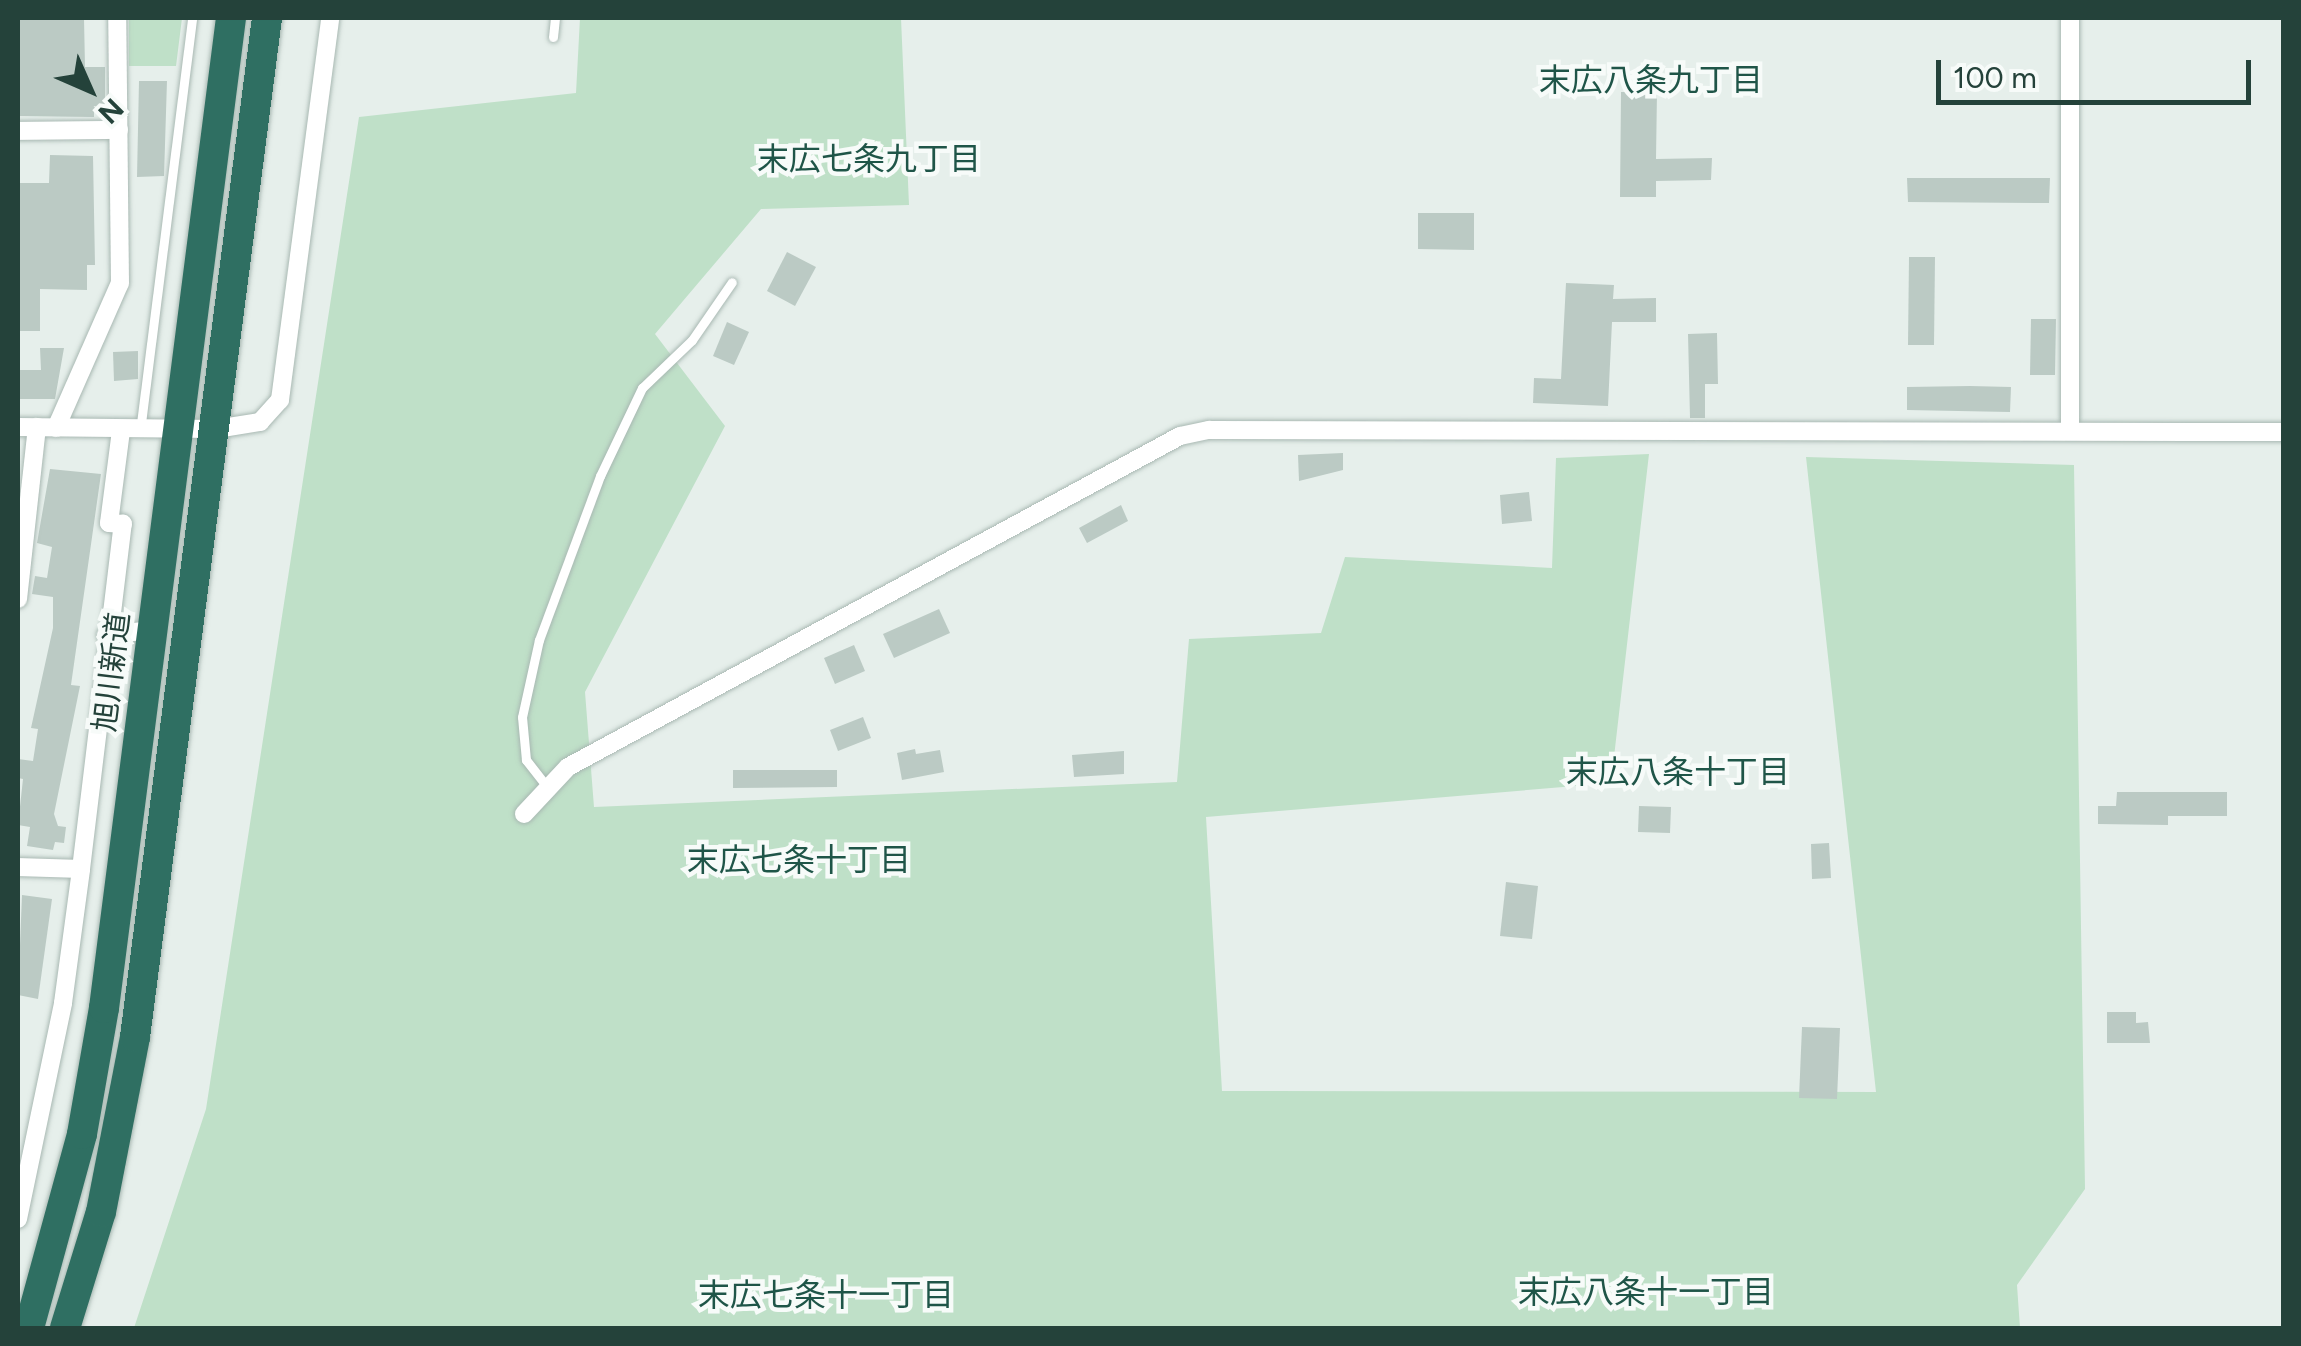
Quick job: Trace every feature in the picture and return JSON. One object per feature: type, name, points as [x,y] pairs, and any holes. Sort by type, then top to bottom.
[{"type":"highway","name":"旭川新道","points":[[29,1328],[78,1152],[104,1008],[151,630],[182,432],[231,18]]},
{"type":"highway","points":[[65,1328],[101,1212],[135,1036],[267,18]]},
{"type":"street","points":[[56,428],[120,284],[117,18]]},
{"type":"street","points":[[18,587],[27,427],[182,432],[216,429],[260,422],[280,400],[330,18]]},
{"type":"street","points":[[2070,18],[2070,431]]},
{"type":"street","points":[[18,130],[119,130]]},
{"type":"street","points":[[18,1219],[63,1003],[106,635],[123,524],[109,523],[130,430]]},
{"type":"street","points":[[524,814],[568,767],[1180,436],[1209,430],[2284,432]]},
{"type":"street","points":[[106,635],[151,630]]},
{"type":"street","points":[[18,867],[81,869]]},
{"type":"street","points":[[63,1003],[104,1008]]},
{"type":"lane","points":[[130,430],[192,18]]},
{"type":"lane","points":[[553,38],[555,18]]},
{"type":"lane","points":[[548,788],[526,760],[522,717],[539,640],[600,476],[642,388],[692,340],[732,282]]},
{"type":"green space","points":[[129,18],[182,18],[176,66],[129,66]]},
{"type":"green space","points":[[580,18],[901,18],[909,205],[761,209],[655,334],[725,426],[585,692],[594,807],[1177,782],[1189,639],[1321,633],[1345,557],[1552,568],[1556,458],[1649,454],[1611,783],[1206,817],[1222,1091],[1876,1092],[1806,457],[2074,465],[2085,1189],[2017,1285],[2020,1328],[134,1328],[206,1109],[359,117],[576,93]]},
{"type":"building","points":[[18,18],[84,18],[85,67],[105,67],[105,111],[94,111],[94,117],[18,116]]},
{"type":"building","points":[[139,81],[167,81],[164,176],[137,177]]},
{"type":"building","points":[[1621,92],[1657,92],[1656,159],[1712,158],[1711,180],[1656,181],[1656,197],[1620,197]]},
{"type":"building","points":[[50,155],[93,156],[95,265],[87,265],[87,290],[40,289],[40,331],[18,331],[18,183],[49,183]]},
{"type":"building","points":[[1907,178],[2050,178],[2049,203],[1908,202]]},
{"type":"building","points":[[1418,213],[1474,213],[1474,250],[1418,249]]},
{"type":"building","points":[[787,252],[816,267],[795,306],[767,291]]},
{"type":"building","points":[[1909,257],[1935,257],[1934,345],[1908,345]]},
{"type":"building","points":[[1566,283],[1614,285],[1613,299],[1656,298],[1656,322],[1612,322],[1608,406],[1533,403],[1534,378],[1561,379]]},
{"type":"building","points":[[2031,319],[2056,319],[2055,375],[2030,375]]},
{"type":"building","points":[[727,322],[749,332],[734,365],[713,356]]},
{"type":"building","points":[[1717,333],[1718,384],[1705,384],[1705,418],[1690,418],[1688,334]]},
{"type":"building","points":[[40,348],[64,348],[55,399],[18,399],[18,370],[41,370]]},
{"type":"building","points":[[138,351],[138,379],[114,381],[113,352]]},
{"type":"building","points":[[1907,387],[2011,387],[2010,412],[1907,410]]},
{"type":"building","points":[[1343,453],[1343,470],[1299,481],[1298,455]]},
{"type":"building","points":[[50,469],[101,474],[71,685],[80,686],[54,814],[58,826],[66,827],[64,843],[55,842],[53,850],[27,846],[30,827],[18,825],[23,779],[18,778],[18,759],[33,761],[38,729],[31,728],[53,628],[53,597],[32,594],[35,576],[47,578],[52,547],[37,543]]},
{"type":"building","points":[[1529,492],[1532,521],[1502,524],[1500,495]]},
{"type":"building","points":[[1121,505],[1128,521],[1087,543],[1079,528]]},
{"type":"building","points":[[939,609],[950,633],[894,658],[883,634]]},
{"type":"building","points":[[854,645],[865,671],[835,684],[824,658]]},
{"type":"building","points":[[863,717],[871,738],[838,751],[830,730]]},
{"type":"building","points":[[915,749],[916,754],[940,750],[944,772],[902,780],[897,753]]},
{"type":"building","points":[[1124,751],[1124,774],[1074,777],[1072,755]]},
{"type":"building","points":[[733,770],[837,770],[837,787],[733,788]]},
{"type":"building","points":[[2117,792],[2227,792],[2227,816],[2168,816],[2168,825],[2098,824],[2098,806],[2116,806]]},
{"type":"building","points":[[1639,806],[1671,807],[1670,833],[1638,832]]},
{"type":"building","points":[[1829,843],[1831,878],[1812,879],[1811,844]]},
{"type":"building","points":[[1506,882],[1538,886],[1532,939],[1500,936]]},
{"type":"building","points":[[22,895],[52,899],[38,999],[18,995]]},
{"type":"building","points":[[2107,1012],[2136,1012],[2136,1023],[2148,1022],[2150,1043],[2107,1043]]},
{"type":"building","points":[[1802,1027],[1840,1028],[1837,1099],[1799,1098]]},
{"type":"district","name":"末広八条九丁目","points":[[1651,80]]},
{"type":"district","name":"末広七条九丁目","points":[[869,159]]},
{"type":"district","name":"末広八条十丁目","points":[[1678,772]]},
{"type":"district","name":"末広七条十丁目","points":[[799,860]]},
{"type":"district","name":"末広八条十一丁目","points":[[1646,1292]]},
{"type":"district","name":"末広七条十一丁目","points":[[826,1295]]}]
